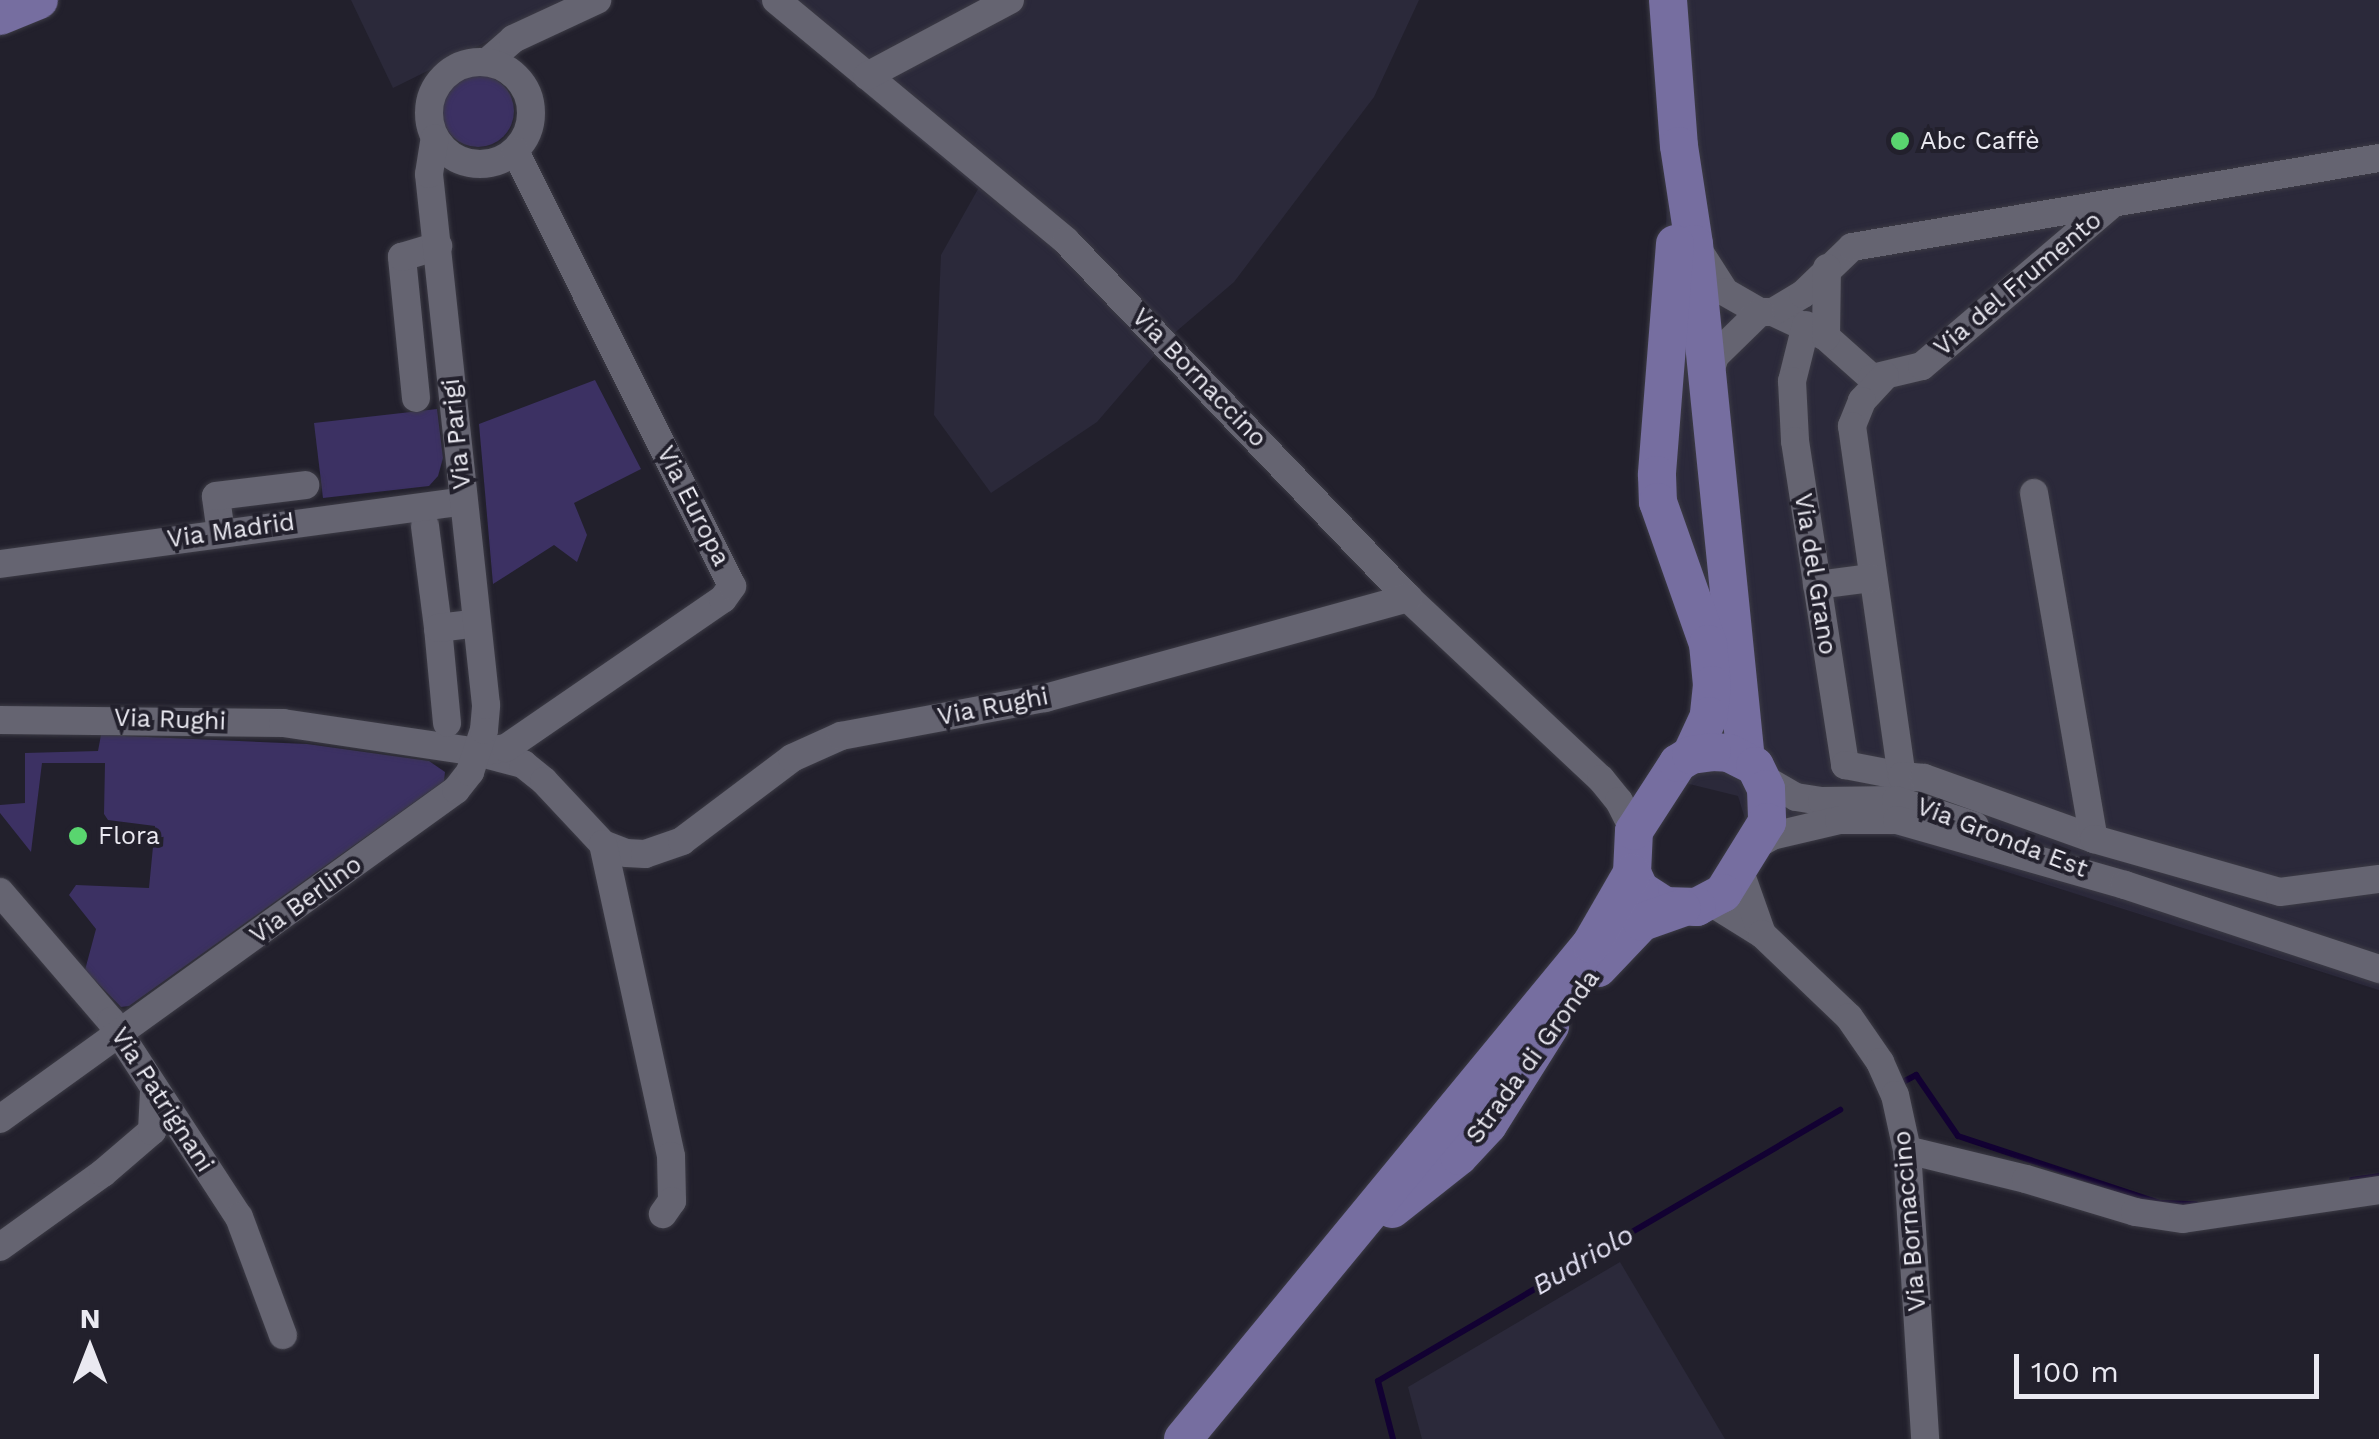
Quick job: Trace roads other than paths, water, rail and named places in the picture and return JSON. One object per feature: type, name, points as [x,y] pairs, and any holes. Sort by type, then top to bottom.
[{"type":"main road","points":[[0,16],[39,0]]},
{"type":"main road","points":[[1668,0],[1679,146],[1694,244],[1706,382],[1755,769],[1767,822],[1723,893],[1696,904],[1650,898],[1632,873],[1634,831],[1660,787],[1690,755],[1709,716],[1712,685],[1708,644],[1663,518],[1657,475],[1668,374],[1679,146]]},
{"type":"main road","points":[[1690,755],[1729,752],[1755,769]]},
{"type":"main road","name":"Strada di Gronda","points":[[1184,1439],[1591,944],[1632,873]]},
{"type":"main road","name":"Strada di Gronda","points":[[1340,1251],[1459,1156],[1488,1125],[1545,1031],[1627,933],[1656,915],[1696,904]]},
{"type":"street","points":[[487,62],[513,39],[597,0]]},
{"type":"street","name":"Via Bornaccino","points":[[776,0],[1066,241],[1408,598],[1601,779],[1620,801],[1634,831]]},
{"type":"street","points":[[868,76],[1010,0]]},
{"type":"street","points":[[487,62],[512,73],[529,97],[532,114],[526,137],[515,151],[484,164],[466,162],[435,138],[429,112],[442,79],[469,63],[487,62]]},
{"type":"street","name":"Via Parigi","points":[[435,138],[429,174],[486,705],[477,752]]},
{"type":"street","name":"Via Europa","points":[[477,752],[506,748],[724,599],[732,586],[515,151]]},
{"type":"street","name":"Via del Frumento","points":[[1706,382],[1716,356],[1766,312],[1803,294],[1852,247],[2110,207],[2379,158]]},
{"type":"street","name":"Via del Frumento","points":[[1885,376],[1922,366],[2110,207]]},
{"type":"street","points":[[1694,244],[1726,292],[1816,331],[1872,378],[1885,376]]},
{"type":"street","name":"Via Parigi","points":[[416,398],[402,257],[438,246]]},
{"type":"street","name":"Via del Grano","points":[[1827,268],[1816,331],[1792,380],[1795,441],[1845,765],[1924,778],[2094,839],[2280,892],[2379,879]]},
{"type":"street","points":[[1885,376],[1862,401],[1852,426],[1902,776]]},
{"type":"street","points":[[221,532],[216,496],[305,485]]},
{"type":"street","points":[[2034,493],[2094,839]]},
{"type":"street","name":"Via Madrid","points":[[0,564],[464,500]]},
{"type":"street","points":[[425,526],[447,723]]},
{"type":"street","points":[[1817,585],[1871,578]]},
{"type":"street","name":"Via Rughi","points":[[8,719],[283,723],[477,752],[516,761],[538,775],[603,844],[638,854],[682,842],[792,758],[841,736],[1062,694],[1408,598]]},
{"type":"street","points":[[438,628],[476,623]]},
{"type":"street","name":"Via Berlino","points":[[120,1036],[456,790],[477,752]]},
{"type":"street","name":"Via Gronda Est","points":[[1755,769],[1809,799],[1896,800],[1927,807],[2125,885]]},
{"type":"street","points":[[1601,779],[1616,788],[1660,787]]},
{"type":"street","name":"Via Gronda Est","points":[[1747,857],[1772,836],[1840,820],[1880,818],[2125,885],[2379,969]]},
{"type":"street","points":[[603,844],[671,1156],[672,1202],[663,1214]]},
{"type":"street","name":"Via Bornaccino","points":[[1747,857],[1762,934]]},
{"type":"street","name":"Via Patrignani","points":[[0,892],[120,1036],[239,1216],[283,1334]]},
{"type":"street","name":"Via Bornaccino","points":[[1696,904],[1762,934],[1826,992],[1866,1040],[1895,1095],[1907,1150],[1925,1439]]},
{"type":"street","points":[[0,1119],[120,1036]]},
{"type":"street","points":[[0,1246],[103,1173],[152,1131],[154,1090]]},
{"type":"street","points":[[1907,1150],[2026,1179],[2135,1212],[2183,1219],[2377,1190]]},
{"type":"waterway","name":"Budriolo","points":[[1903,1082],[1916,1075],[1958,1136],[2159,1203],[2196,1204]]},
{"type":"waterway","name":"Budriolo","points":[[1393,1439],[1378,1381],[1840,1110]]},
{"type":"waterway","name":"Budriolo","points":[[2352,1180],[2379,1176]]},
{"type":"place","name":"Abc Caffè","points":[[1900,141]]},
{"type":"place","name":"Flora","points":[[78,836]]}]
